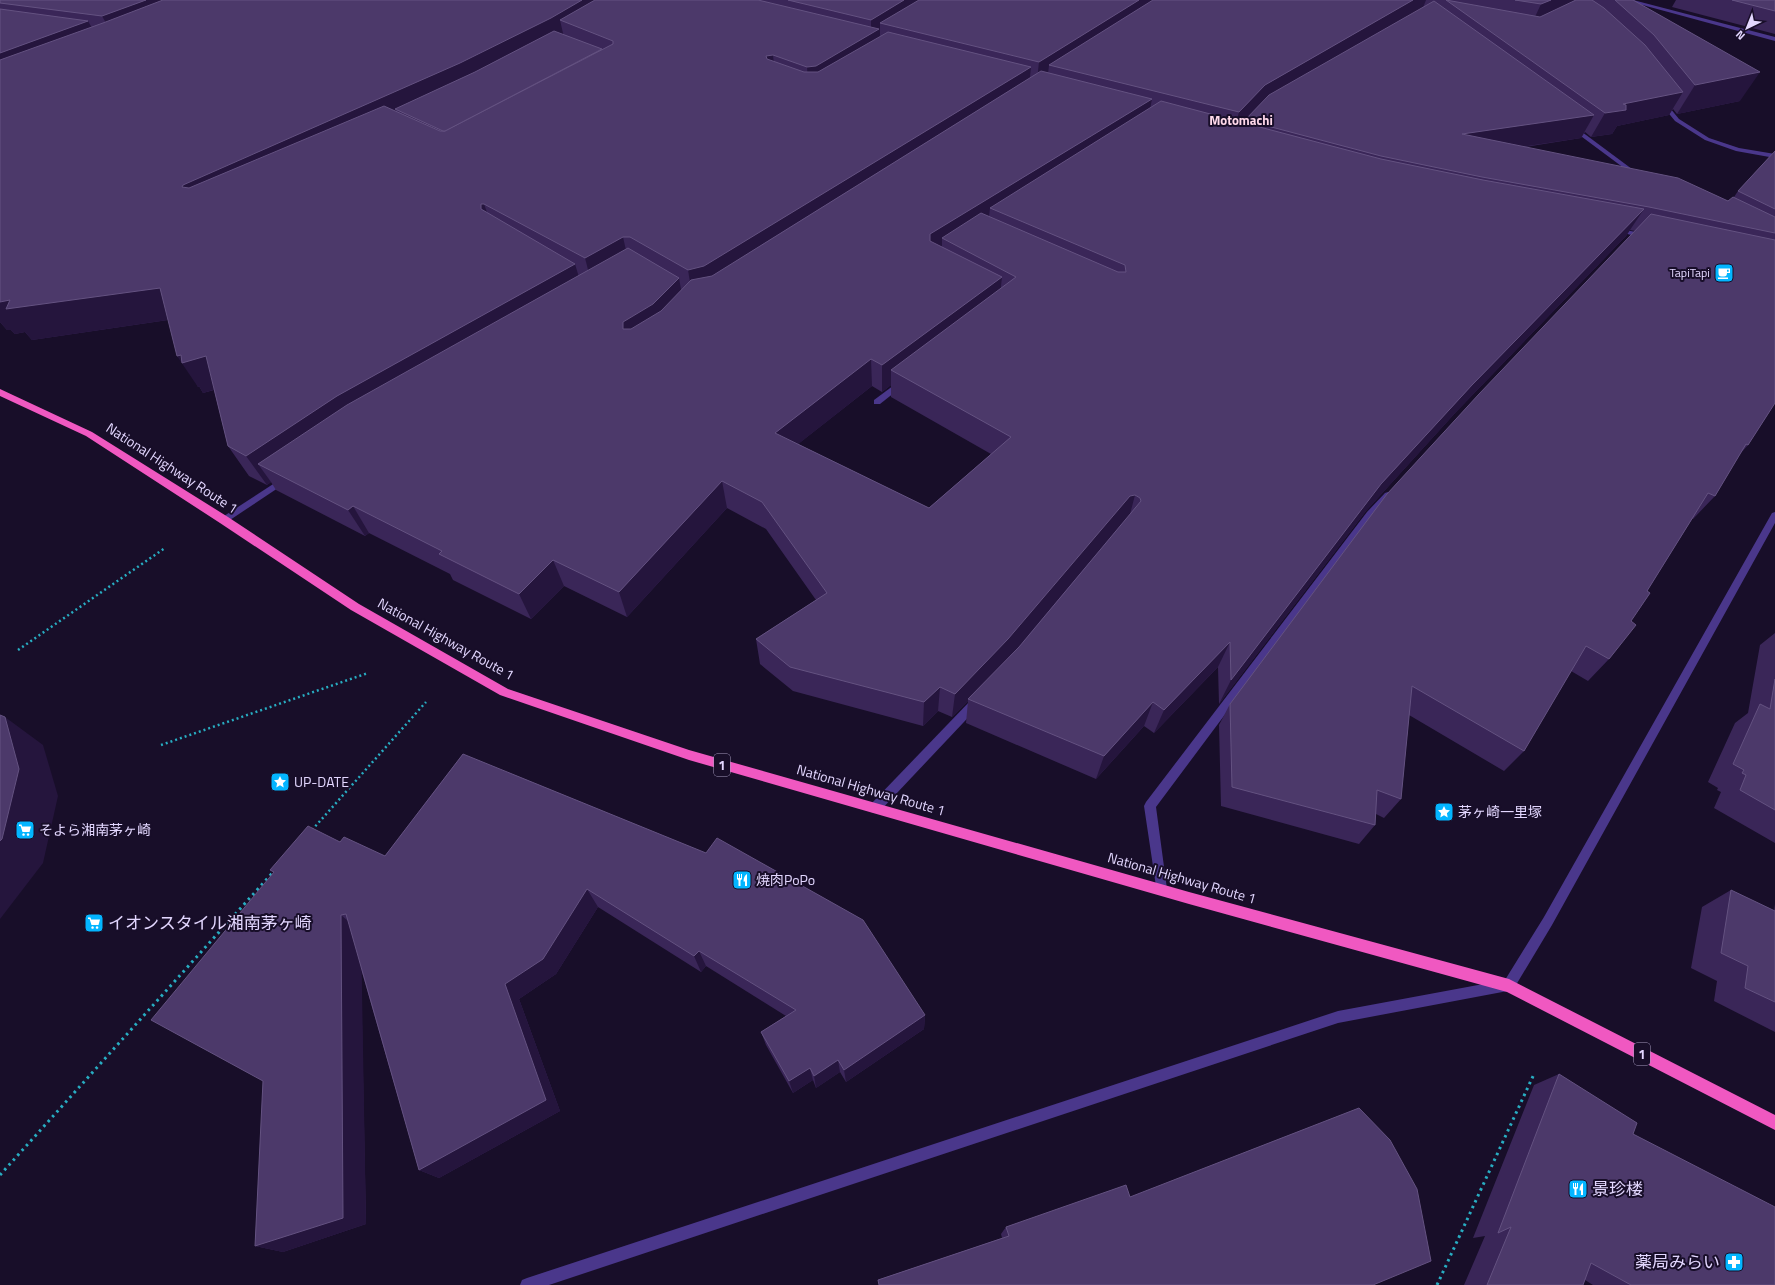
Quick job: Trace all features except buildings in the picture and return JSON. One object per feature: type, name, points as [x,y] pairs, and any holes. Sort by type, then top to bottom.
[{"type":"highway","name":"National Highway Route 1","points":[[0,392],[89,434],[224,520],[355,607],[504,692],[689,755],[1509,986],[1775,1123]]},
{"type":"street","points":[[1627,0],[1775,38]]},
{"type":"street","points":[[1658,96],[1677,120],[1707,140],[1738,150],[1775,156]]},
{"type":"street","points":[[1566,122],[1642,179]]},
{"type":"street","points":[[1610,229],[1631,236],[1656,238]]},
{"type":"street","points":[[877,402],[908,378]]},
{"type":"street","points":[[224,520],[290,476]]},
{"type":"street","points":[[1161,889],[1150,806],[1370,514],[1397,485]]},
{"type":"street","points":[[527,1285],[1338,1017],[1509,986],[1548,921],[1775,515]]},
{"type":"street","points":[[875,808],[982,696]]},
{"type":"path","points":[[18,650],[165,548]]},
{"type":"path","points":[[161,745],[368,673]]},
{"type":"path","points":[[307,834],[426,702]]},
{"type":"path","points":[[0,1175],[281,864]]},
{"type":"path","points":[[1437,1285],[1534,1074]]},
{"type":"place","name":"TapiTapi","points":[[1724,273]]},
{"type":"place","name":"UP-DATE","points":[[280,782]]},
{"type":"place","name":"茅ヶ崎一里塚","points":[[1444,812]]},
{"type":"place","name":"そよら湘南茅ヶ崎","points":[[25,830]]},
{"type":"place","name":"焼肉PoPo","points":[[742,880]]},
{"type":"place","name":"イオンスタイル湘南茅ヶ崎","points":[[94,923]]},
{"type":"place","name":"景珍楼","points":[[1578,1189]]},
{"type":"place","name":"薬局みらい","points":[[1734,1262]]},
{"type":"district","name":"Motomachi","points":[[1241,120]]}]
